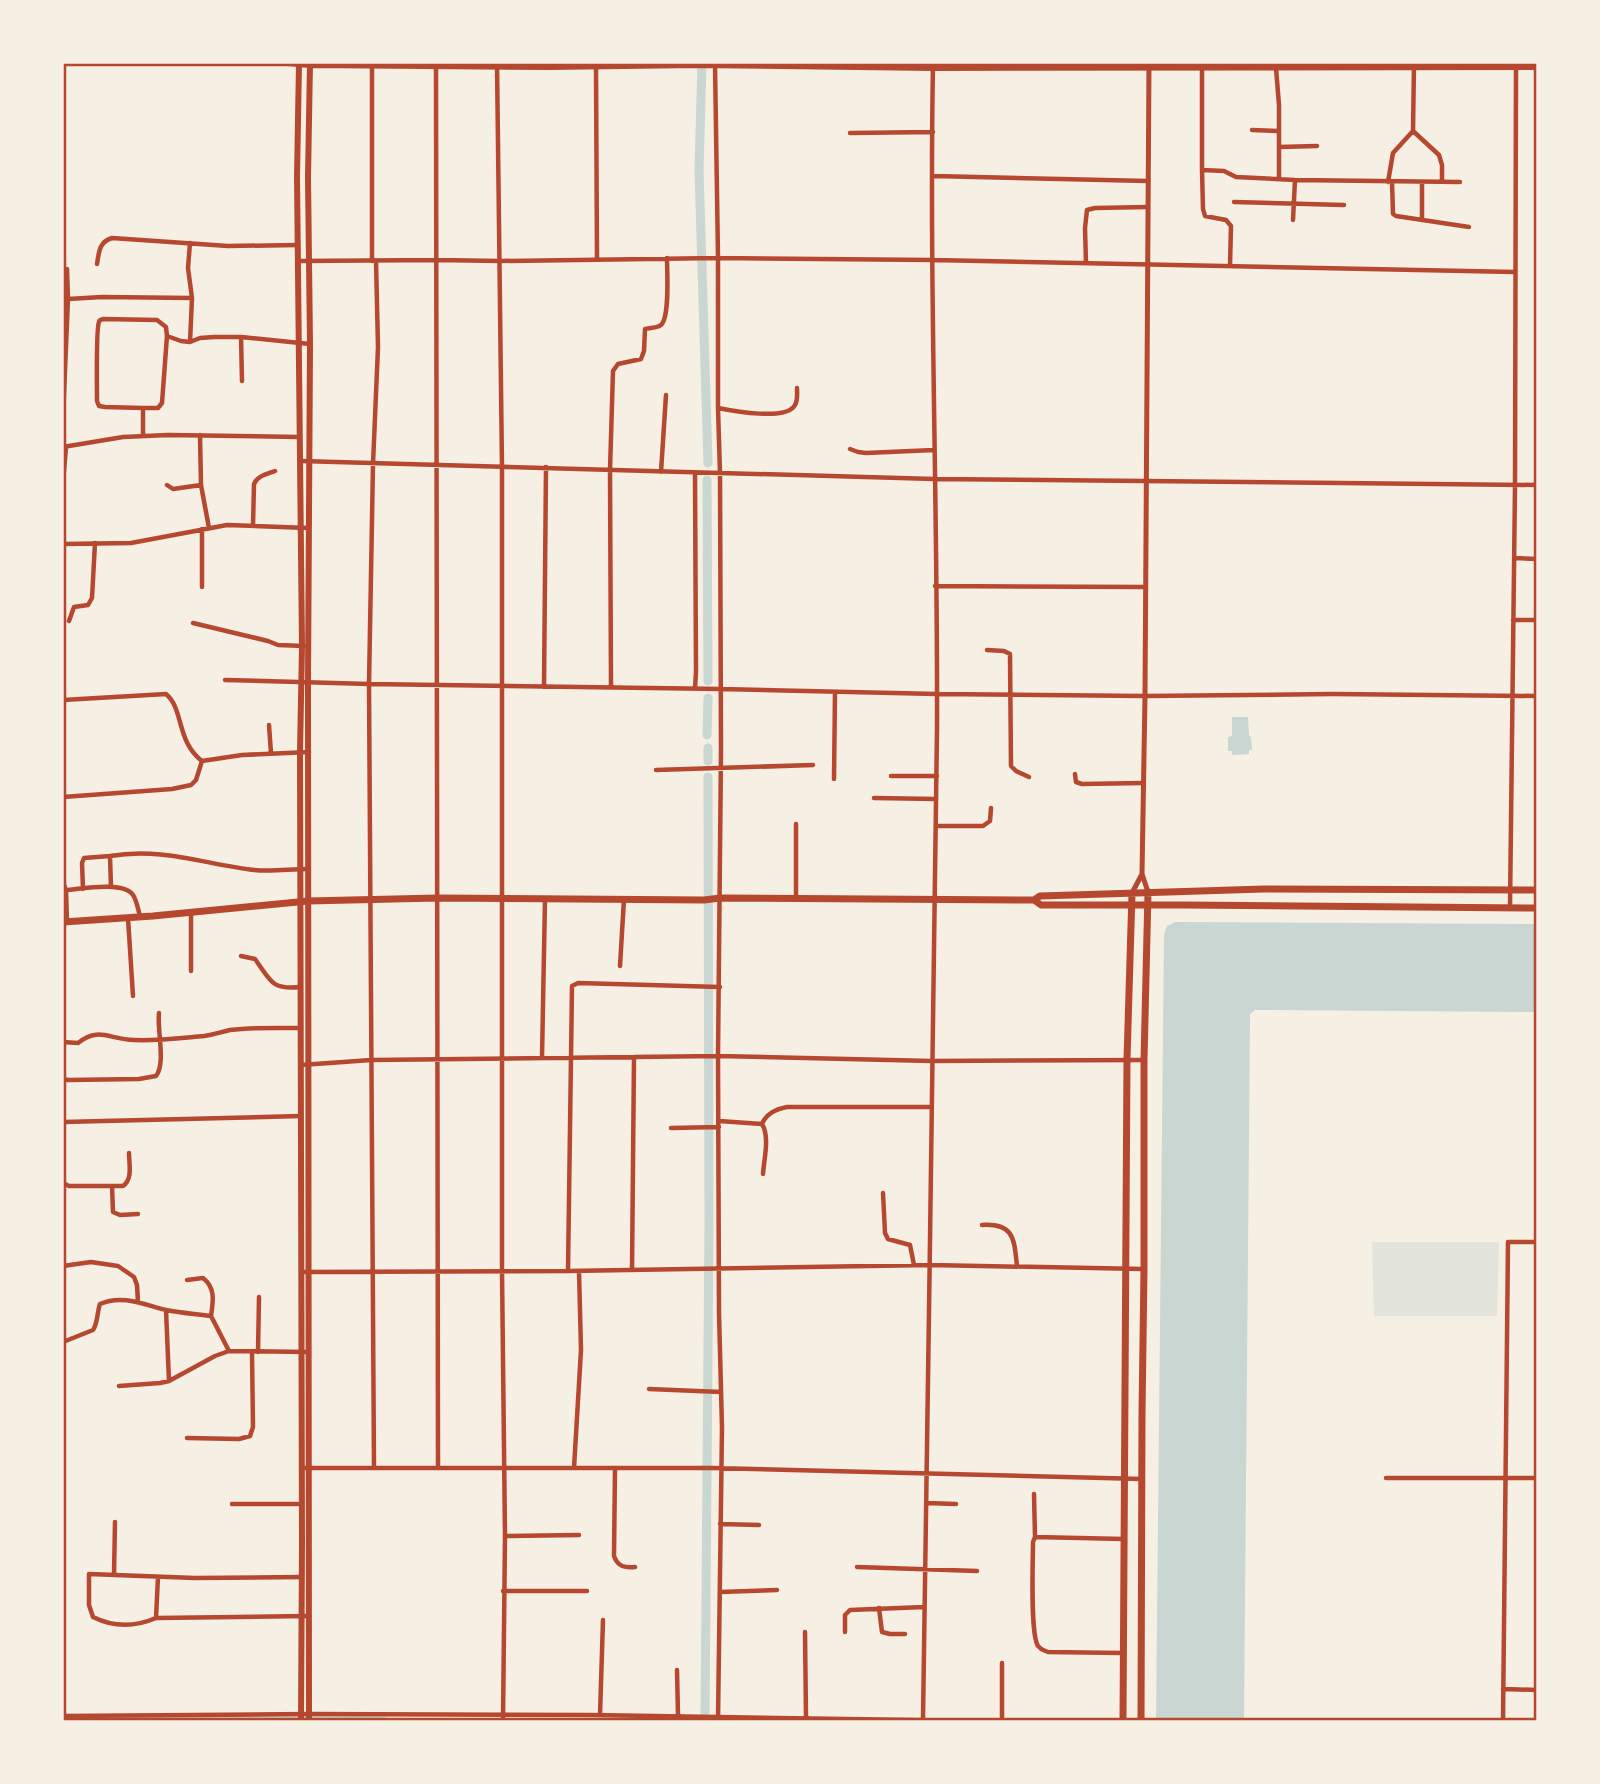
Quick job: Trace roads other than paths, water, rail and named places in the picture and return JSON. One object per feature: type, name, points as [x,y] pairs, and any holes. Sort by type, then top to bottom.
[{"type":"main road","points":[[288,63],[596,67],[1149,65],[1276,68],[1330,65],[1517,64]]},
{"type":"main road","points":[[1475,63],[1537,67]]},
{"type":"main road","points":[[299,64],[299,343],[305,646],[300,752],[305,901],[304,1065],[300,1116],[305,1272]]},
{"type":"main road","points":[[304,528],[309,461],[310,64]]},
{"type":"main road","points":[[304,682],[309,752],[304,869]]},
{"type":"main road","points":[[65,922],[305,901],[437,898],[1034,900],[1040,897],[1148,892],[1336,888],[1537,890]]},
{"type":"main road","points":[[1141,1721],[1144,1060],[1148,892]]},
{"type":"main road","points":[[1123,1721],[1128,1059],[1132,893]]},
{"type":"main road","points":[[1034,900],[1041,905],[1537,908]]},
{"type":"main road","points":[[305,901],[301,987],[301,1028],[309,1116],[305,1272],[305,1718]]},
{"type":"main road","points":[[305,1468],[302,1577],[306,1616]]},
{"type":"street","points":[[1510,908],[1517,64]]},
{"type":"street","points":[[372,65],[374,261],[378,347],[369,684],[374,1468]]},
{"type":"street","points":[[497,65],[503,687],[503,1719]]},
{"type":"street","points":[[713,65],[718,258],[721,689],[721,768],[712,899],[720,987],[719,1124],[713,1269],[721,1392],[722,1468],[717,1719]]},
{"type":"street","points":[[923,1720],[937,776],[933,65]]},
{"type":"street","points":[[1148,892],[1142,874],[1149,65]]},
{"type":"street","points":[[1414,65],[1413,131],[1393,153],[1390,182],[1393,214],[1469,227]]},
{"type":"street","points":[[436,66],[438,1468]]},
{"type":"street","points":[[596,67],[597,259]]},
{"type":"street","points":[[1202,67],[1203,209],[1205,216],[1226,220],[1231,226],[1230,266]]},
{"type":"street","points":[[1276,68],[1279,179]]},
{"type":"street","points":[[1252,130],[1278,131]]},
{"type":"street","points":[[1413,131],[1439,155],[1442,182]]},
{"type":"street","points":[[850,133],[933,132]]},
{"type":"street","points":[[1279,147],[1317,146]]},
{"type":"street","points":[[1202,170],[1224,171],[1236,177],[1295,180],[1460,183]]},
{"type":"street","points":[[933,176],[1148,181]]},
{"type":"street","points":[[1293,220],[1295,180]]},
{"type":"street","points":[[1422,182],[1422,220]]},
{"type":"street","points":[[1234,202],[1344,205]]},
{"type":"street","points":[[1086,263],[1087,210],[1147,207]]},
{"type":"street","points":[[97,264],[102,245],[111,238],[228,246],[299,245]]},
{"type":"street","points":[[190,243],[190,342]]},
{"type":"street","points":[[611,687],[610,470],[613,371],[618,364],[641,359],[645,329],[663,324],[667,297],[667,258]]},
{"type":"street","points":[[299,261],[718,258],[1515,272]]},
{"type":"street","points":[[63,418],[67,270]]},
{"type":"street","points":[[66,299],[192,298]]},
{"type":"street","points":[[103,319],[157,320],[166,327],[167,336],[162,403],[159,408],[99,406],[98,323],[103,319]]},
{"type":"street","points":[[167,336],[190,342],[200,338],[241,337],[310,344]]},
{"type":"street","points":[[241,337],[242,381]]},
{"type":"street","points":[[718,408],[754,413],[789,411],[796,404],[797,388]]},
{"type":"street","points":[[661,472],[666,396]]},
{"type":"street","points":[[143,408],[143,436]]},
{"type":"street","points":[[64,471],[64,447],[123,438],[200,435],[301,437]]},
{"type":"street","points":[[200,435],[201,485],[209,528]]},
{"type":"street","points":[[850,449],[866,453],[934,450]]},
{"type":"street","points":[[301,461],[934,479],[1537,485]]},
{"type":"street","points":[[544,687],[546,467]]},
{"type":"street","points":[[253,526],[254,484],[261,476],[275,471]]},
{"type":"street","points":[[695,473],[695,688]]},
{"type":"street","points":[[167,485],[173,489],[201,485]]},
{"type":"street","points":[[63,544],[131,543],[227,525],[304,528]]},
{"type":"street","points":[[202,529],[202,587]]},
{"type":"street","points":[[69,621],[72,609],[88,606],[92,598],[95,543]]},
{"type":"street","points":[[1514,558],[1537,559]]},
{"type":"street","points":[[935,586],[1145,587]]},
{"type":"street","points":[[1513,620],[1537,620]]},
{"type":"street","points":[[193,623],[278,645],[305,646]]},
{"type":"street","points":[[987,650],[1010,654],[1011,766],[1029,776]]},
{"type":"street","points":[[225,680],[1010,695],[1537,696]]},
{"type":"street","points":[[834,779],[835,692]]},
{"type":"street","points":[[63,700],[166,694],[171,698],[187,744],[202,761],[271,753],[309,752]]},
{"type":"street","points":[[269,725],[271,753]]},
{"type":"street","points":[[63,797],[172,789],[191,785],[196,780],[202,761]]},
{"type":"street","points":[[656,770],[813,765]]},
{"type":"street","points":[[1075,774],[1076,782],[1082,784],[1143,783]]},
{"type":"street","points":[[891,776],[937,776]]},
{"type":"street","points":[[874,798],[936,799]]},
{"type":"street","points":[[936,826],[983,826],[990,821],[990,808]]},
{"type":"street","points":[[796,824],[796,900]]},
{"type":"street","points":[[83,889],[84,859],[141,853],[171,855],[258,871],[304,869]]},
{"type":"street","points":[[110,856],[111,887]]},
{"type":"street","points":[[1132,893],[1142,874]]},
{"type":"street","points":[[63,882],[66,890],[65,922]]},
{"type":"street","points":[[66,890],[122,887],[132,893],[141,917]]},
{"type":"street","points":[[542,1058],[545,899]]},
{"type":"street","points":[[620,966],[624,899]]},
{"type":"street","points":[[191,913],[191,971]]},
{"type":"street","points":[[128,918],[133,996]]},
{"type":"street","points":[[241,956],[255,959],[278,987],[301,987]]},
{"type":"street","points":[[568,1271],[573,985],[720,987]]},
{"type":"street","points":[[63,1079],[139,1079],[156,1076],[161,1066],[159,1013]]},
{"type":"street","points":[[63,1042],[78,1043],[94,1034],[104,1034],[120,1040],[160,1040],[205,1036],[230,1030],[301,1028]]},
{"type":"street","points":[[304,1065],[371,1060],[709,1056],[932,1061],[1144,1060]]},
{"type":"street","points":[[632,1270],[634,1057]]},
{"type":"street","points":[[762,1124],[766,1117],[777,1109],[787,1107],[932,1107]]},
{"type":"street","points":[[63,1122],[309,1116]]},
{"type":"street","points":[[671,1128],[762,1124]]},
{"type":"street","points":[[762,1124],[765,1128],[763,1174]]},
{"type":"street","points":[[63,1183],[69,1186],[123,1186],[129,1181],[129,1153]]},
{"type":"street","points":[[112,1186],[113,1212],[138,1214]]},
{"type":"street","points":[[883,1194],[885,1233],[888,1238],[910,1245],[914,1265]]},
{"type":"street","points":[[982,1225],[1008,1230],[1015,1245],[1017,1266]]},
{"type":"street","points":[[1503,1721],[1508,1242],[1537,1242]]},
{"type":"street","points":[[63,1266],[91,1262],[118,1266],[134,1277],[138,1299]]},
{"type":"street","points":[[305,1272],[579,1271],[914,1265],[1144,1269]]},
{"type":"street","points":[[573,1468],[581,1350],[579,1271]]},
{"type":"street","points":[[187,1280],[203,1278],[209,1283],[213,1293],[211,1316],[229,1351]]},
{"type":"street","points":[[187,1438],[239,1439],[250,1436],[253,1427],[259,1297]]},
{"type":"street","points":[[63,1342],[93,1330],[97,1310],[100,1304],[106,1302],[138,1299],[166,1310],[211,1316]]},
{"type":"street","points":[[166,1310],[169,1381]]},
{"type":"street","points":[[119,1386],[169,1381],[229,1351],[305,1352]]},
{"type":"street","points":[[649,1389],[721,1392]]},
{"type":"street","points":[[305,1468],[722,1468],[1142,1479]]},
{"type":"street","points":[[615,1468],[614,1556],[616,1562],[624,1568],[635,1567]]},
{"type":"street","points":[[1386,1478],[1537,1478]]},
{"type":"street","points":[[1034,1494],[1032,1595],[1035,1638],[1039,1647],[1048,1652],[1122,1653]]},
{"type":"street","points":[[926,1503],[956,1504]]},
{"type":"street","points":[[232,1504],[302,1504]]},
{"type":"street","points":[[114,1575],[115,1522]]},
{"type":"street","points":[[720,1524],[759,1525]]},
{"type":"street","points":[[505,1536],[579,1535]]},
{"type":"street","points":[[1035,1537],[1124,1539]]},
{"type":"street","points":[[857,1567],[977,1571]]},
{"type":"street","points":[[302,1577],[89,1574],[89,1605],[93,1617],[106,1624],[126,1625],[156,1618],[306,1616]]},
{"type":"street","points":[[156,1618],[158,1577]]},
{"type":"street","points":[[720,1592],[778,1590]]},
{"type":"street","points":[[503,1591],[586,1591]]},
{"type":"street","points":[[845,1632],[847,1611],[853,1609],[924,1607]]},
{"type":"street","points":[[879,1608],[882,1632],[905,1634]]},
{"type":"street","points":[[600,1715],[603,1620]]},
{"type":"street","points":[[805,1632],[806,1718]]},
{"type":"street","points":[[1002,1663],[1002,1721]]},
{"type":"street","points":[[677,1670],[678,1716]]},
{"type":"street","points":[[1503,1689],[1537,1690]]},
{"type":"street","points":[[63,1716],[503,1719],[600,1715],[697,1716],[717,1719],[979,1721]]},
{"type":"waterway","points":[[702,63],[699,170],[708,463]]},
{"type":"waterway","points":[[707,480],[708,681]]},
{"type":"waterway","points":[[707,735],[708,698]]},
{"type":"waterway","points":[[708,748],[708,761]]},
{"type":"waterway","points":[[705,1721],[709,1226],[708,777]]},
{"type":"waterway","points":[[63,1720],[384,1721]]}]
